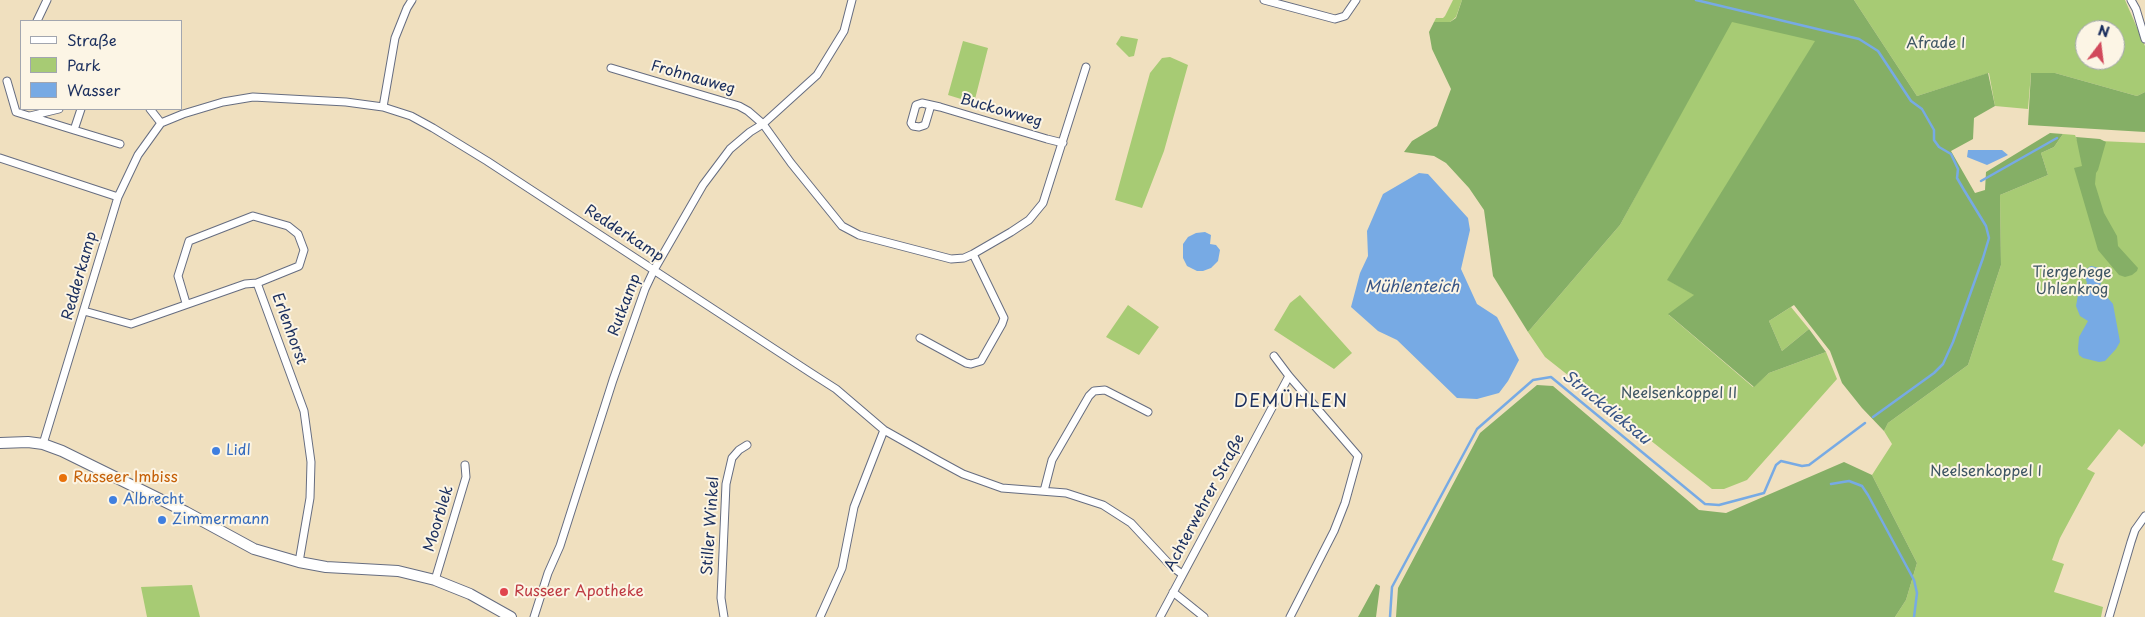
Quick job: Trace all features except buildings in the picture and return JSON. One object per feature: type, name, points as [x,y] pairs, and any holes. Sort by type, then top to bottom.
[{"type":"street","points":[[37,20],[47,0]]},
{"type":"street","points":[[383,107],[395,38],[412,0]]},
{"type":"street","name":"Rutkamp","points":[[534,617],[548,573],[560,546],[616,371],[645,289],[654,270],[703,185],[730,148],[763,124],[817,75],[828,60],[844,30],[852,0]]},
{"type":"street","points":[[1264,0],[1335,19],[1344,16],[1356,0]]},
{"type":"street","points":[[2131,0],[2136,9],[2145,40]]},
{"type":"street","points":[[920,338],[966,363],[971,364],[981,361],[1004,318],[973,254],[1029,220],[1039,209],[1047,194],[1086,67]]},
{"type":"street","name":"Frohnauweg","points":[[611,68],[739,106],[754,115],[763,124],[826,207],[842,226],[849,230],[859,235],[941,258],[957,259],[973,254]]},
{"type":"street","points":[[7,81],[16,112],[120,144]]},
{"type":"street","name":"Redderkamp","points":[[43,444],[118,197],[138,155],[161,124],[183,114],[223,102],[253,98],[346,102],[383,107],[411,116],[433,128],[487,161],[836,390],[884,430],[963,474],[1002,488],[1066,493],[1089,499],[1118,513],[1132,523],[1171,566],[1182,574]]},
{"type":"street","name":"Buckowweg","points":[[931,105],[1063,143]]},
{"type":"street","points":[[29,116],[55,110]]},
{"type":"street","points":[[74,130],[81,110]]},
{"type":"street","points":[[151,110],[161,124]]},
{"type":"street","points":[[0,158],[118,197]]},
{"type":"street","points":[[186,303],[178,276],[189,241],[253,216],[288,226],[298,234],[304,250],[298,266],[258,283]]},
{"type":"street","name":"Erlenhorst","points":[[84,312],[131,324],[186,303],[245,284],[258,283],[304,411],[311,462],[310,498],[299,562]]},
{"type":"street","points":[[1274,356],[1288,376],[1358,456],[1345,503],[1334,531],[1290,617]]},
{"type":"street","name":"Achterwehrer Straße","points":[[1160,617],[1288,376]]},
{"type":"street","points":[[1044,491],[1052,460],[1089,396],[1094,391],[1105,390],[1148,412]]},
{"type":"street","points":[[820,617],[842,568],[854,507],[884,430]]},
{"type":"street","points":[[0,443],[43,444],[62,451],[254,548],[299,562],[326,567],[398,571],[435,580],[470,594],[511,617]]},
{"type":"street","name":"Stiller Winkel","points":[[724,617],[721,598],[722,543],[728,469],[735,454],[747,445]]},
{"type":"street","name":"Moorblek","points":[[435,580],[466,477],[465,466]]},
{"type":"street","points":[[2109,617],[2130,542],[2135,530],[2145,516]]},
{"type":"street","points":[[1173,592],[1204,617]]},
{"type":"green space","points":[[1453,0],[1462,0],[1456,17],[1450,22],[1434,22],[1436,18],[1443,18],[1445,16]]},
{"type":"green space","points":[[1462,0],[1854,0],[1917,96],[1988,73],[1995,106],[1974,118],[1973,139],[1951,151],[1975,193],[1985,190],[1986,172],[2050,133],[2063,134],[2054,147],[2041,153],[2048,175],[2000,195],[2001,265],[1968,365],[1888,423],[1884,431],[1842,383],[1830,351],[1794,305],[1769,321],[1782,351],[1809,329],[1826,352],[1769,373],[1754,387],[1668,314],[1694,295],[1667,280],[1815,41],[1732,22],[1620,225],[1528,332],[1493,276],[1484,210],[1469,188],[1446,163],[1434,156],[1404,152],[1412,141],[1437,126],[1451,89],[1432,49],[1429,32],[1434,22],[1450,22],[1456,18]]},
{"type":"green space","name":"Afrade I","points":[[1854,0],[2125,0],[2145,46],[2145,92],[2137,96],[2055,73],[2031,73],[2028,109],[1995,106],[1989,73],[1917,96]]},
{"type":"green space","name":"Neelsenkoppel II","points":[[1733,17],[1819,36],[1668,280],[1695,295],[1669,315],[1753,387],[1769,373],[1826,352],[1837,379],[1747,480],[1724,489],[1712,489],[1545,357],[1528,332],[1620,225]]},
{"type":"green space","points":[[1121,36],[1138,39],[1134,56],[1129,57],[1116,44]]},
{"type":"green space","points":[[963,41],[988,48],[974,103],[948,95]]},
{"type":"green space","points":[[1170,57],[1188,65],[1164,151],[1142,208],[1115,200],[1150,73],[1162,58]]},
{"type":"green space","points":[[2031,73],[2055,73],[2137,96],[2145,92],[2145,132],[2028,125]]},
{"type":"green space","name":"Neelsenkoppel I","points":[[2063,134],[2075,135],[2077,140],[2145,143],[2145,443],[2142,447],[2119,429],[2087,469],[2095,473],[2060,538],[2052,560],[2064,564],[2054,592],[2103,607],[2101,617],[1895,617],[1906,600],[1917,563],[1872,475],[1892,444],[1884,431],[1888,423],[1968,365],[2001,265],[2000,195],[2048,175],[2041,153],[2054,147]]},
{"type":"green space","points":[[2076,137],[2100,139],[2106,142],[2096,173],[2095,184],[2104,213],[2117,236],[2118,246],[2138,268],[2132,275],[2125,277],[2119,275],[2098,250],[2074,168],[2082,166]]},
{"type":"green space","points":[[1300,295],[1352,353],[1334,369],[1274,330],[1290,303]]},
{"type":"green space","points":[[1128,305],[1159,327],[1139,355],[1106,337]]},
{"type":"green space","points":[[1791,307],[1809,329],[1782,351],[1769,321]]},
{"type":"green space","points":[[1537,385],[1553,386],[1699,510],[1726,513],[1844,462],[1872,475],[1917,563],[1906,600],[1895,617],[1396,617],[1398,588],[1480,433]]},
{"type":"green space","points":[[1376,584],[1380,586],[1376,617],[1358,617]]},
{"type":"green space","points":[[192,585],[200,617],[147,617],[141,587]]},
{"type":"water","points":[[1968,150],[2002,150],[2008,155],[1987,165],[1967,157]]},
{"type":"water","name":"Mühlenteich","points":[[1419,173],[1428,174],[1468,218],[1470,230],[1461,269],[1477,304],[1497,317],[1519,360],[1499,393],[1477,399],[1457,398],[1397,340],[1378,331],[1351,307],[1360,273],[1368,256],[1367,231],[1383,194]]},
{"type":"water","points":[[1205,232],[1211,235],[1210,244],[1216,245],[1220,250],[1218,261],[1211,268],[1197,271],[1187,266],[1183,258],[1183,244],[1188,237],[1196,233]]},
{"type":"water","points":[[2091,266],[2100,268],[2103,272],[2104,277],[2100,285],[2105,287],[2107,297],[2113,304],[2120,342],[2105,361],[2099,362],[2083,358],[2079,355],[2078,349],[2079,337],[2088,321],[2080,316],[2076,306],[2078,295],[2087,283],[2084,274],[2085,270]]},
{"type":"waterway","name":"Struckdieksau","points":[[1696,0],[1859,39],[1878,51],[1911,101],[1922,109],[1934,130],[1934,140],[1939,147],[1951,154],[1958,169],[1957,178],[1986,226],[1989,238],[1983,258],[1953,342],[1943,364],[1934,373],[1873,417]]},
{"type":"waterway","points":[[1981,181],[2057,138]]},
{"type":"waterway","name":"Struckdieksau","points":[[1390,617],[1392,587],[1477,429],[1533,380],[1551,377],[1705,504],[1719,505],[1764,493],[1776,465],[1781,461],[1802,466],[1809,465],[1865,423]]},
{"type":"waterway","points":[[1831,484],[1849,481],[1862,486],[1868,495],[1914,580],[1917,593],[1914,617]]},
{"type":"place","name":"Lidl","points":[[216,451]]},
{"type":"place","name":"Russeer Imbiss","points":[[63,478]]},
{"type":"place","name":"Albrecht","points":[[113,500]]},
{"type":"place","name":"Zimmermann","points":[[162,520]]},
{"type":"place","name":"Russeer Apotheke","points":[[504,592]]},
{"type":"district","name":"DEMÜHLEN","points":[[1291,402]]},
{"type":"park label","name":"Tiergehege Uhlenkrog","points":[[2072,282]]}]
